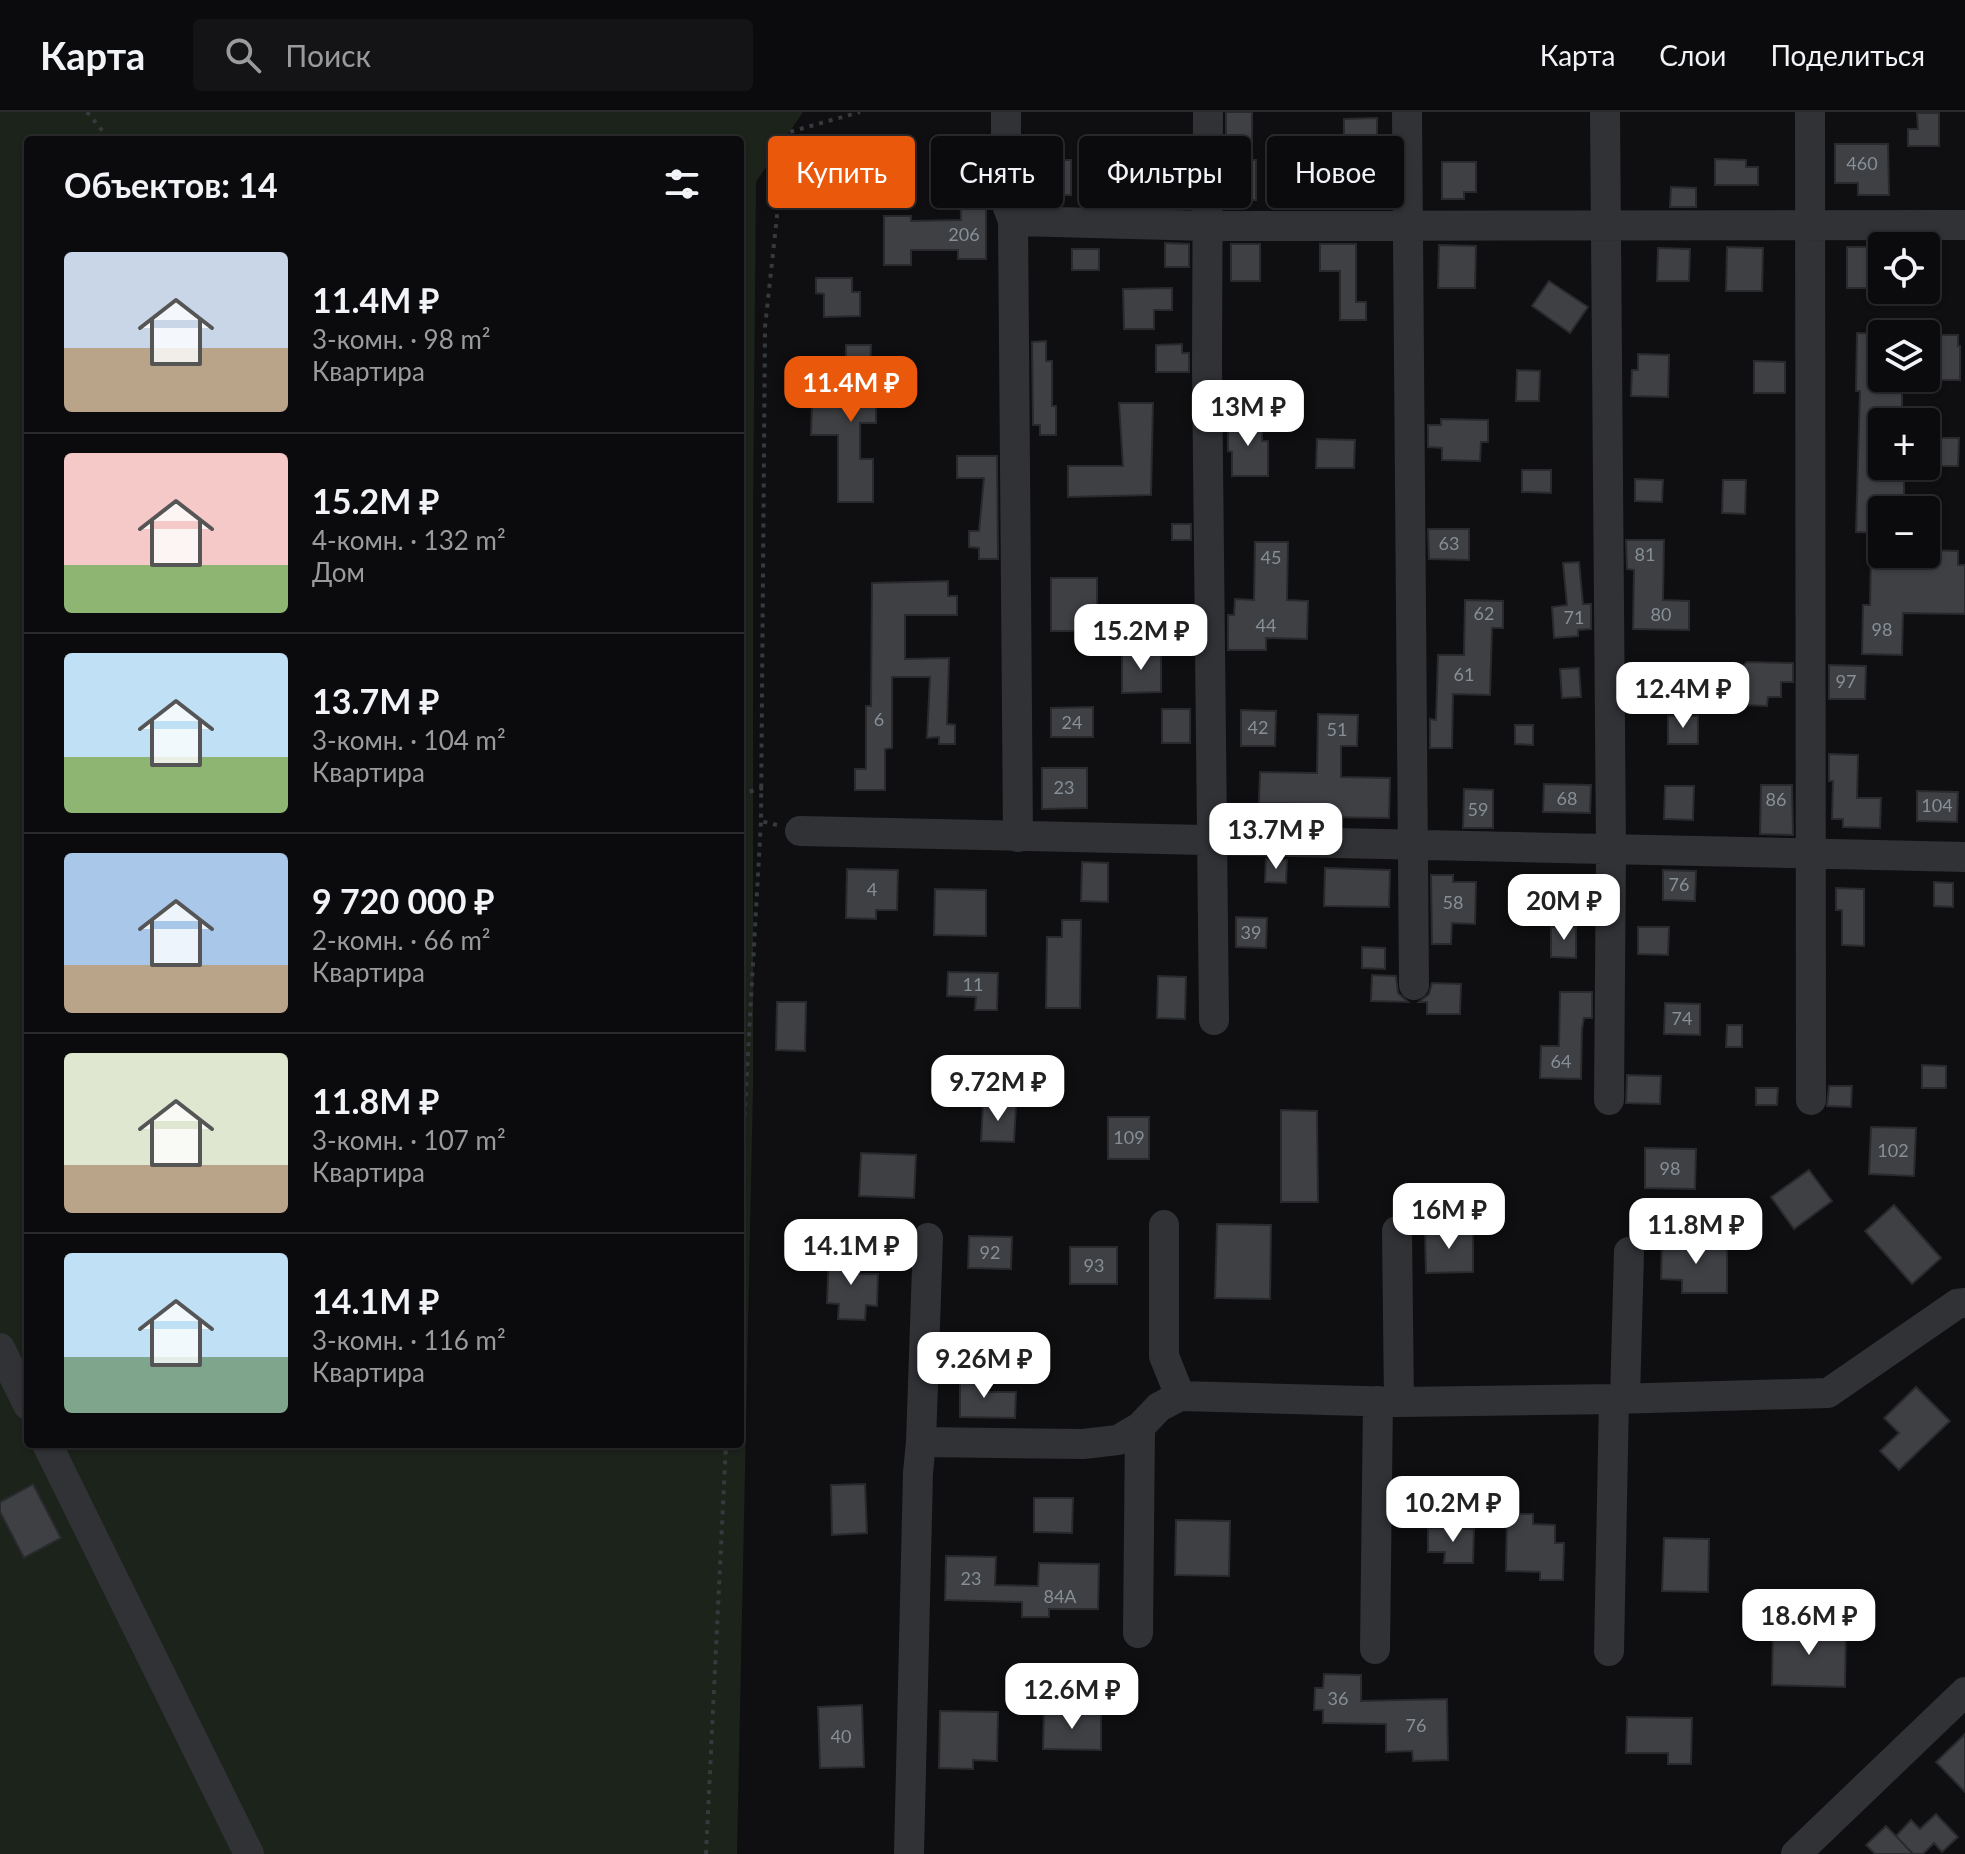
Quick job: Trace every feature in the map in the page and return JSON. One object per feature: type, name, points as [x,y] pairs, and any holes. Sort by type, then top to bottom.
[{"type":"street","points":[[1006,112],[1006,202],[1013,221],[1018,837]]},
{"type":"street","points":[[1208,112],[1207,368],[1214,1020]]},
{"type":"street","points":[[1407,112],[1414,985]]},
{"type":"street","points":[[1605,112],[1611,850],[1609,1100]]},
{"type":"street","points":[[1810,112],[1811,1100]]},
{"type":"street","points":[[1013,221],[1208,226],[1965,225]]},
{"type":"street","points":[[800,831],[1965,857]]},
{"type":"street","points":[[1164,1225],[1164,1356],[1180,1396]]},
{"type":"street","points":[[1375,1649],[1397,1231]]},
{"type":"street","points":[[909,1854],[918,1473],[928,1238]]},
{"type":"street","points":[[1609,1651],[1629,1252]]},
{"type":"street","points":[[921,1442],[1083,1444],[1118,1440],[1140,1427],[1159,1407],[1180,1396],[1389,1401],[1828,1393],[1957,1304],[1965,1303]]},
{"type":"street","points":[[0,1348],[24,1397]]},
{"type":"street","points":[[1138,1633],[1140,1427]]},
{"type":"street","points":[[49,1448],[249,1854]]},
{"type":"street","points":[[1796,1854],[1965,1692]]},
{"type":"path","points":[[87,112],[107,136]]},
{"type":"path","points":[[744,1125],[763,788],[765,327],[786,133],[860,112]]},
{"type":"path","points":[[744,793],[763,788]]},
{"type":"path","points":[[761,821],[800,831]]},
{"type":"path","points":[[706,1854],[726,1448]]},
{"type":"shaded area","points":[[0,112],[803,112],[787,136],[768,136],[768,164],[756,182],[753,1087],[737,1854],[0,1854]]},
{"type":"building","points":[[1226,112],[1252,112],[1256,200],[1251,200],[1251,136],[1226,136]]},
{"type":"building","points":[[1917,113],[1939,113],[1939,146],[1908,146],[1908,129],[1918,129]]},
{"type":"building","points":[[1377,118],[1377,136],[1344,136],[1344,119]]},
{"type":"building","points":[[1835,144],[1888,144],[1889,195],[1858,195],[1858,183],[1835,183]]},
{"type":"building","points":[[1715,159],[1746,160],[1746,167],[1758,167],[1758,185],[1715,185]]},
{"type":"building","points":[[1063,160],[1071,160],[1071,195],[1063,195]]},
{"type":"building","points":[[1442,162],[1476,162],[1476,192],[1464,192],[1464,199],[1442,199]]},
{"type":"building","points":[[1671,187],[1696,188],[1696,207],[1670,207]]},
{"type":"building","points":[[961,208],[986,208],[986,259],[958,259],[958,250],[911,250],[911,265],[884,265],[884,216],[911,216],[911,221],[961,220]]},
{"type":"building","points":[[1165,243],[1189,244],[1189,267],[1165,267]]},
{"type":"building","points":[[1231,244],[1260,244],[1260,281],[1231,281]]},
{"type":"building","points":[[1320,244],[1356,244],[1356,302],[1366,302],[1366,320],[1340,320],[1340,271],[1320,271]]},
{"type":"building","points":[[1439,245],[1476,246],[1475,288],[1438,288]]},
{"type":"building","points":[[1727,247],[1763,248],[1762,291],[1726,291]]},
{"type":"building","points":[[1847,247],[1868,247],[1868,288],[1847,288]]},
{"type":"building","points":[[1658,248],[1690,249],[1689,281],[1657,281]]},
{"type":"building","points":[[1072,249],[1099,249],[1099,270],[1072,270]]},
{"type":"building","points":[[816,278],[852,278],[852,292],[860,292],[860,316],[824,317],[824,294],[816,293]]},
{"type":"building","points":[[1549,281],[1588,307],[1570,333],[1532,306]]},
{"type":"building","points":[[1172,288],[1172,310],[1154,310],[1154,329],[1124,329],[1123,289]]},
{"type":"building","points":[[1857,333],[1868,333],[1868,392],[1902,392],[1902,408],[1868,408],[1868,480],[1904,480],[1904,496],[1868,496],[1868,532],[1856,532],[1860,391],[1856,391]]},
{"type":"building","points":[[1940,335],[1958,335],[1960,380],[1940,380]]},
{"type":"building","points":[[1046,341],[1046,361],[1052,361],[1052,406],[1056,406],[1056,435],[1040,435],[1040,425],[1033,425],[1032,342]]},
{"type":"building","points":[[1182,344],[1182,353],[1189,353],[1189,372],[1156,372],[1156,345]]},
{"type":"building","points":[[846,345],[871,345],[870,375],[876,375],[876,423],[860,423],[860,459],[873,459],[873,502],[838,502],[838,435],[811,435],[812,405],[836,406],[837,375],[846,375]]},
{"type":"building","points":[[1638,354],[1669,355],[1668,397],[1631,396],[1632,370],[1638,370]]},
{"type":"building","points":[[1754,361],[1785,362],[1785,393],[1754,393]]},
{"type":"building","points":[[1517,370],[1540,371],[1539,401],[1516,401]]},
{"type":"building","points":[[1119,403],[1153,403],[1151,495],[1068,497],[1068,466],[1123,466]]},
{"type":"building","points":[[1441,419],[1488,420],[1488,442],[1481,442],[1480,461],[1442,460],[1442,448],[1428,447],[1428,425],[1441,425]]},
{"type":"building","points":[[1228,420],[1262,420],[1262,441],[1268,441],[1268,476],[1232,476]]},
{"type":"building","points":[[1940,438],[1959,438],[1958,466],[1940,466]]},
{"type":"building","points":[[1317,439],[1355,440],[1354,468],[1316,468]]},
{"type":"building","points":[[957,456],[997,456],[998,559],[979,559],[979,548],[969,547],[969,531],[979,531],[984,478],[957,478]]},
{"type":"building","points":[[1522,470],[1551,470],[1551,493],[1522,492]]},
{"type":"building","points":[[1635,479],[1663,480],[1662,502],[1635,501]]},
{"type":"building","points":[[1723,480],[1746,480],[1745,514],[1722,513]]},
{"type":"building","points":[[1172,524],[1191,524],[1191,540],[1172,540]]},
{"type":"building","points":[[1428,529],[1469,529],[1469,560],[1429,559]]},
{"type":"building","points":[[1626,540],[1664,540],[1663,600],[1689,601],[1689,630],[1633,629],[1634,570],[1627,569]]},
{"type":"building","points":[[1255,542],[1288,542],[1287,600],[1308,601],[1307,639],[1266,638],[1266,650],[1228,650],[1228,615],[1234,615],[1235,599],[1254,600]]},
{"type":"building","points":[[1940,550],[1958,551],[1958,565],[1965,565],[1965,614],[1903,613],[1902,655],[1862,654],[1863,605],[1870,605],[1871,568],[1940,568]]},
{"type":"building","points":[[1579,562],[1583,604],[1591,604],[1591,629],[1578,630],[1578,636],[1554,638],[1552,607],[1567,605],[1563,563]]},
{"type":"building","points":[[1051,578],[1097,578],[1097,631],[1051,631]]},
{"type":"building","points":[[948,581],[948,596],[957,596],[957,615],[905,615],[905,659],[949,658],[947,724],[955,725],[955,744],[939,744],[939,737],[927,738],[930,677],[892,677],[892,748],[885,749],[885,790],[855,790],[855,769],[866,769],[866,706],[871,706],[872,583]]},
{"type":"building","points":[[1465,600],[1503,601],[1503,628],[1492,628],[1490,695],[1453,694],[1452,748],[1430,748],[1430,719],[1436,720],[1438,655],[1464,655]]},
{"type":"building","points":[[1122,651],[1161,651],[1161,692],[1122,693]]},
{"type":"building","points":[[1747,662],[1793,663],[1793,682],[1781,682],[1781,697],[1768,697],[1767,706],[1746,705],[1746,689],[1733,689],[1733,674]]},
{"type":"building","points":[[1829,665],[1866,666],[1865,699],[1829,699]]},
{"type":"building","points":[[1579,668],[1581,697],[1562,698],[1560,669]]},
{"type":"building","points":[[1658,681],[1680,682],[1680,701],[1657,701]]},
{"type":"building","points":[[1093,707],[1093,737],[1051,737],[1051,708]]},
{"type":"building","points":[[1162,709],[1190,709],[1190,743],[1162,743]]},
{"type":"building","points":[[1241,710],[1276,711],[1275,746],[1241,746]]},
{"type":"building","points":[[1318,714],[1358,715],[1357,746],[1341,746],[1341,777],[1390,778],[1389,818],[1316,817],[1316,804],[1259,803],[1260,772],[1317,773]]},
{"type":"building","points":[[1668,716],[1698,716],[1698,744],[1668,744]]},
{"type":"building","points":[[1515,725],[1533,725],[1533,745],[1515,744]]},
{"type":"building","points":[[1829,754],[1858,755],[1857,798],[1881,798],[1880,828],[1843,827],[1843,819],[1832,819],[1833,781],[1829,781]]},
{"type":"building","points":[[1042,768],[1087,768],[1087,808],[1042,809]]},
{"type":"building","points":[[1544,784],[1591,785],[1590,813],[1543,812]]},
{"type":"building","points":[[1761,785],[1792,785],[1793,835],[1760,834]]},
{"type":"building","points":[[1665,786],[1694,786],[1693,820],[1664,819]]},
{"type":"building","points":[[1464,789],[1493,790],[1493,828],[1463,828]]},
{"type":"building","points":[[1917,791],[1958,792],[1957,822],[1917,821]]},
{"type":"building","points":[[1266,859],[1287,860],[1286,883],[1265,882]]},
{"type":"building","points":[[1082,862],[1108,863],[1108,902],[1081,901]]},
{"type":"building","points":[[1325,868],[1390,870],[1389,907],[1324,906]]},
{"type":"building","points":[[847,869],[898,870],[897,910],[876,910],[876,919],[846,918]]},
{"type":"building","points":[[1663,870],[1696,871],[1695,901],[1663,900]]},
{"type":"building","points":[[1431,875],[1453,875],[1453,882],[1476,882],[1475,924],[1452,923],[1451,944],[1432,944]]},
{"type":"building","points":[[1934,882],[1953,883],[1953,907],[1934,906]]},
{"type":"building","points":[[1533,887],[1561,888],[1561,907],[1533,906]]},
{"type":"building","points":[[1836,888],[1864,889],[1864,946],[1842,945],[1842,910],[1836,910]]},
{"type":"building","points":[[935,889],[986,890],[986,936],[934,935]]},
{"type":"building","points":[[1236,917],[1267,918],[1266,948],[1236,947]]},
{"type":"building","points":[[1062,920],[1081,920],[1080,1008],[1046,1008],[1047,937],[1062,937]]},
{"type":"building","points":[[1551,927],[1576,927],[1576,958],[1551,957]]},
{"type":"building","points":[[1638,927],[1669,927],[1668,955],[1638,954]]},
{"type":"building","points":[[1362,947],[1385,948],[1385,969],[1362,968]]},
{"type":"building","points":[[948,972],[998,973],[997,1010],[975,1010],[976,997],[947,996]]},
{"type":"building","points":[[1372,975],[1396,976],[1398,993],[1408,1002],[1371,1001]]},
{"type":"building","points":[[1158,976],[1186,977],[1185,1019],[1157,1018]]},
{"type":"building","points":[[1432,983],[1461,984],[1460,1014],[1427,1014],[1427,1002],[1419,1002],[1429,994]]},
{"type":"building","points":[[1560,992],[1592,992],[1592,1018],[1584,1018],[1582,1029],[1581,1079],[1540,1078],[1541,1046],[1559,1046]]},
{"type":"building","points":[[777,1002],[806,1002],[805,1051],[776,1050]]},
{"type":"building","points":[[1665,1003],[1700,1004],[1700,1035],[1664,1034]]},
{"type":"building","points":[[1727,1025],[1742,1025],[1742,1047],[1726,1047]]},
{"type":"building","points":[[1922,1065],[1946,1066],[1946,1088],[1922,1088]]},
{"type":"building","points":[[1627,1075],[1661,1076],[1660,1104],[1626,1103]]},
{"type":"building","points":[[1829,1086],[1852,1086],[1851,1107],[1827,1106]]},
{"type":"building","points":[[1756,1088],[1778,1088],[1777,1105],[1756,1105]]},
{"type":"building","points":[[983,1104],[1016,1105],[1014,1142],[981,1141]]},
{"type":"building","points":[[1281,1110],[1317,1111],[1318,1202],[1281,1202]]},
{"type":"building","points":[[1108,1117],[1149,1117],[1149,1159],[1108,1159]]},
{"type":"building","points":[[1871,1127],[1916,1128],[1914,1176],[1869,1174]]},
{"type":"building","points":[[1645,1148],[1696,1149],[1695,1189],[1645,1188]]},
{"type":"building","points":[[861,1153],[916,1155],[914,1198],[859,1196]]},
{"type":"building","points":[[1809,1170],[1832,1201],[1794,1229],[1771,1197]]},
{"type":"building","points":[[1894,1205],[1941,1258],[1912,1284],[1865,1231]]},
{"type":"building","points":[[1217,1224],[1271,1225],[1270,1299],[1215,1298]]},
{"type":"building","points":[[1473,1230],[1473,1272],[1426,1273],[1425,1231]]},
{"type":"building","points":[[969,1236],[1012,1237],[1011,1269],[968,1268]]},
{"type":"building","points":[[1662,1242],[1727,1243],[1727,1293],[1682,1293],[1682,1280],[1661,1279]]},
{"type":"building","points":[[1070,1247],[1117,1247],[1117,1284],[1070,1284]]},
{"type":"building","points":[[829,1255],[860,1257],[860,1274],[878,1274],[877,1306],[866,1305],[865,1320],[838,1319],[839,1304],[827,1303]]},
{"type":"building","points":[[960,1375],[984,1376],[983,1392],[1016,1392],[1015,1418],[960,1417]]},
{"type":"building","points":[[1916,1387],[1950,1421],[1899,1470],[1880,1451],[1899,1433],[1884,1418]]},
{"type":"building","points":[[33,1484],[61,1538],[24,1558],[0,1512],[0,1502]]},
{"type":"building","points":[[865,1484],[867,1533],[832,1535],[831,1485]]},
{"type":"building","points":[[1034,1498],[1073,1498],[1072,1533],[1034,1532]]},
{"type":"building","points":[[1507,1514],[1533,1514],[1533,1524],[1555,1525],[1555,1543],[1564,1543],[1563,1580],[1540,1580],[1540,1572],[1506,1571]]},
{"type":"building","points":[[1176,1520],[1230,1521],[1229,1576],[1175,1575]]},
{"type":"building","points":[[1428,1528],[1474,1529],[1473,1563],[1444,1563],[1445,1552],[1428,1552]]},
{"type":"building","points":[[1664,1538],[1709,1539],[1708,1592],[1662,1591]]},
{"type":"building","points":[[946,1556],[996,1557],[995,1585],[1038,1586],[1039,1563],[1099,1564],[1098,1609],[1049,1609],[1049,1617],[1022,1617],[1022,1602],[945,1600]]},
{"type":"building","points":[[1773,1627],[1846,1629],[1845,1687],[1772,1685]]},
{"type":"building","points":[[1324,1674],[1361,1675],[1361,1701],[1447,1699],[1448,1760],[1413,1761],[1412,1751],[1386,1752],[1386,1724],[1323,1723],[1323,1710],[1314,1710],[1315,1688],[1323,1688]]},
{"type":"building","points":[[862,1705],[864,1767],[820,1768],[818,1707]]},
{"type":"building","points":[[940,1711],[998,1712],[997,1761],[973,1760],[973,1769],[939,1768]]},
{"type":"building","points":[[1044,1712],[1101,1713],[1101,1750],[1043,1749]]},
{"type":"building","points":[[1627,1717],[1692,1718],[1691,1764],[1668,1764],[1668,1753],[1626,1753]]},
{"type":"building","points":[[1965,1734],[1965,1792],[1936,1762]]},
{"type":"building","points":[[1936,1814],[1958,1837],[1942,1852],[1934,1843],[1923,1854],[1913,1854],[1896,1836],[1911,1820],[1920,1829]]},
{"type":"building","points":[[1886,1826],[1913,1854],[1875,1854],[1866,1845]]}]
